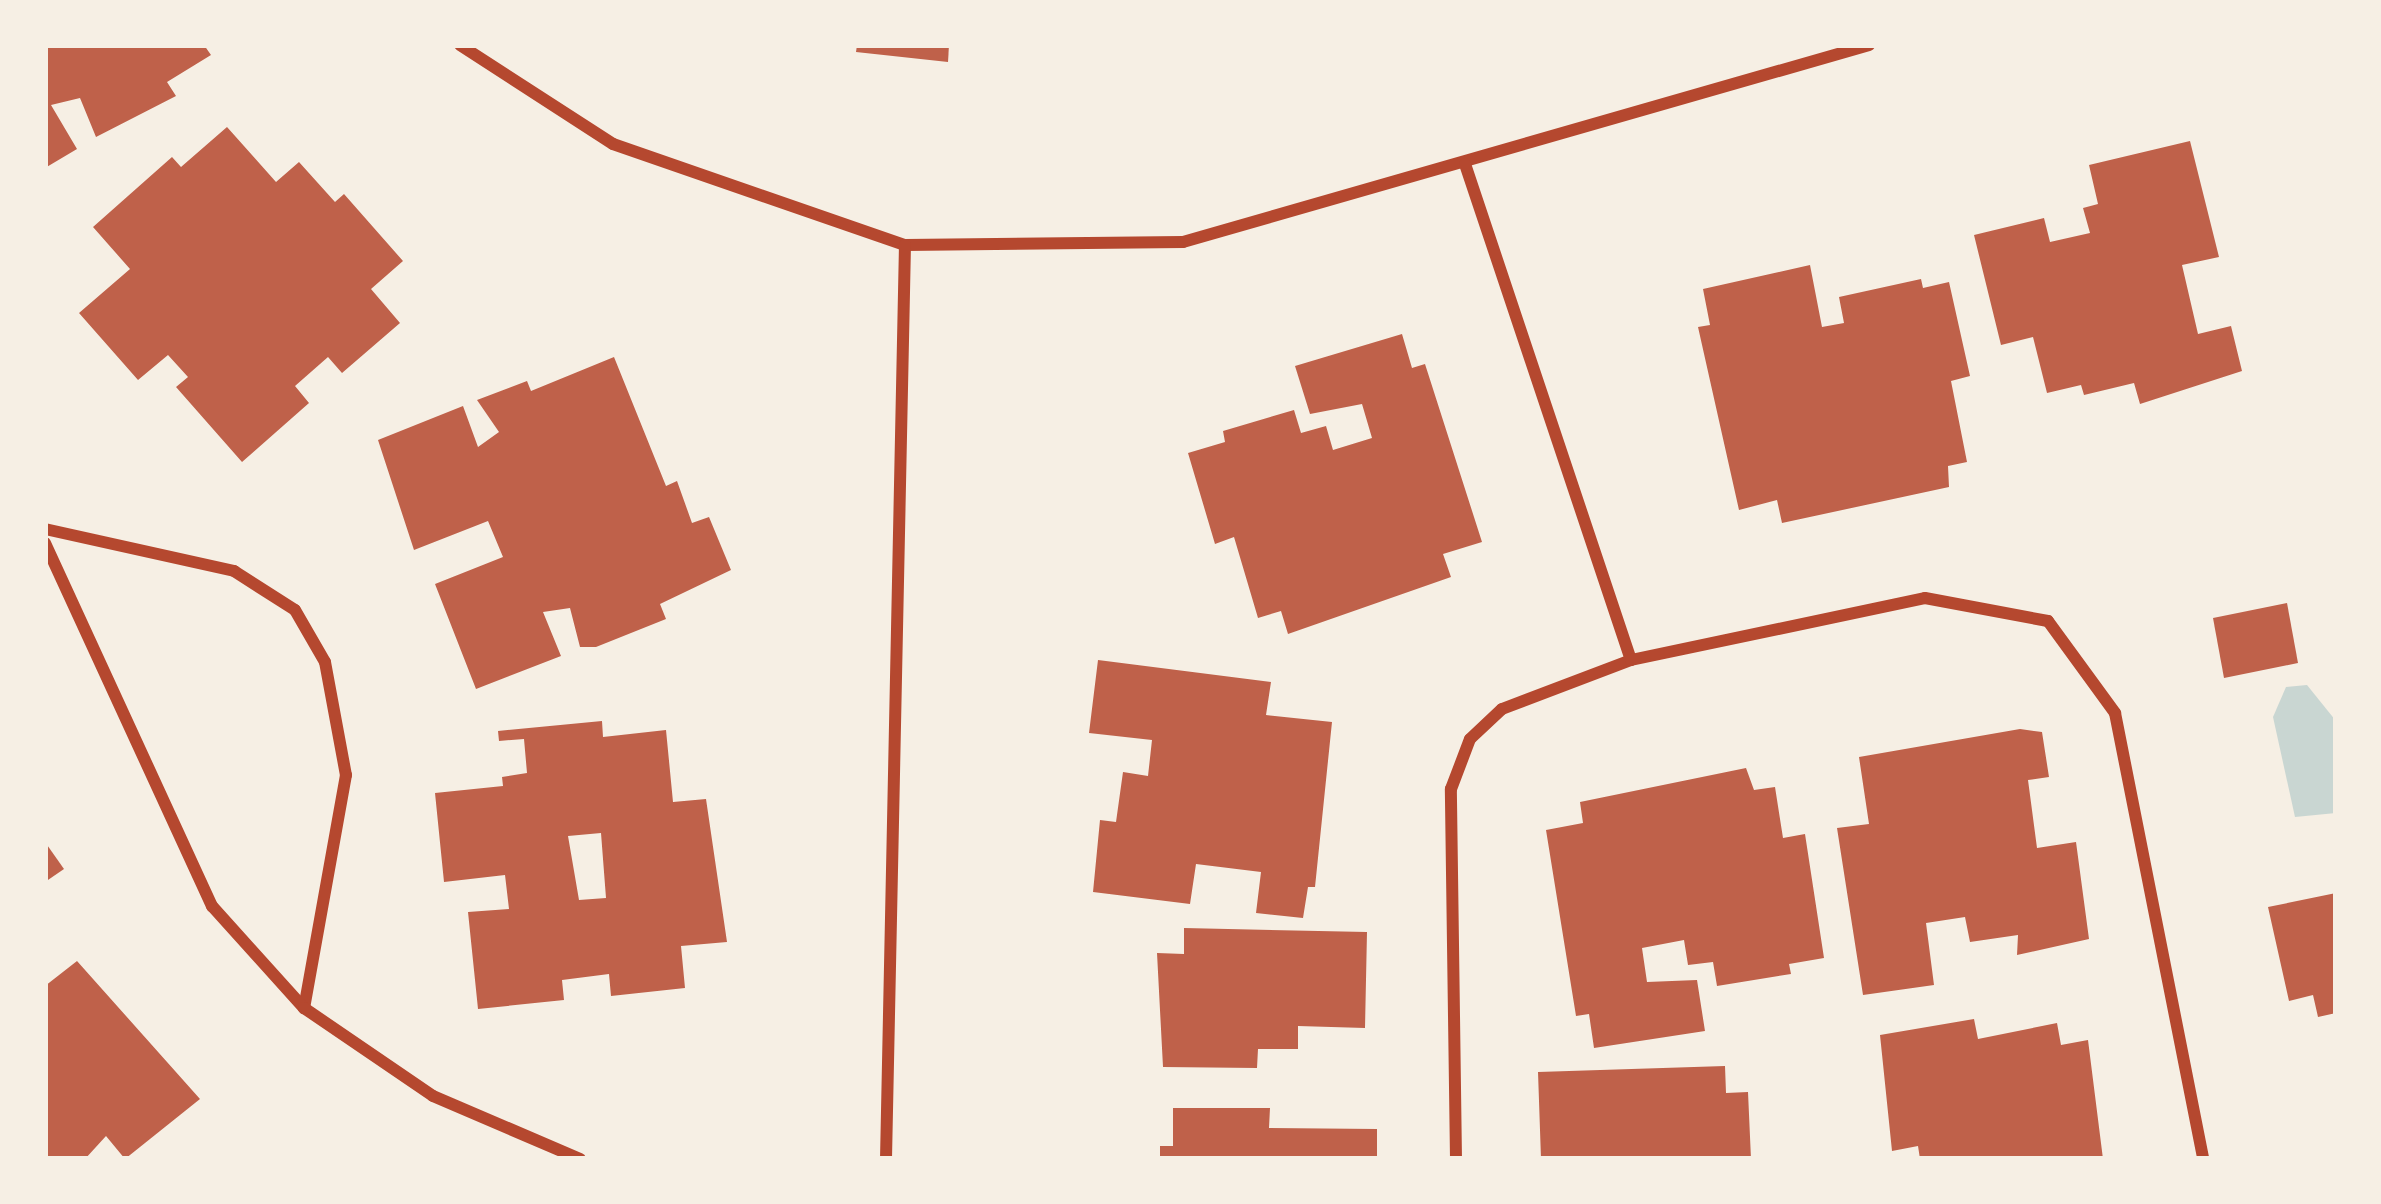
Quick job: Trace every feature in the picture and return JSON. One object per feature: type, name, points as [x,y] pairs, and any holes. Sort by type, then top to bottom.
[{"type":"street","points":[[460,45],[613,144],[905,245],[1183,242],[1465,164],[1654,102],[1869,45]]},
{"type":"street","points":[[1465,164],[1631,660]]},
{"type":"street","points":[[886,1159],[905,245]]},
{"type":"street","points":[[45,529],[234,571],[296,610],[325,662],[346,775],[304,1008]]},
{"type":"street","points":[[45,543],[212,906],[304,1008],[434,1096],[580,1159]]},
{"type":"street","points":[[1456,1159],[1451,789],[1470,739],[1502,709],[1631,660],[1925,598],[2048,621],[2116,712],[2203,1159]]},
{"type":"shaded area","points":[[2307,685],[2336,721],[2336,813],[2295,817],[2273,717],[2286,687]]},
{"type":"building","points":[[45,45],[204,45],[211,55],[167,82],[176,96],[96,137],[80,98],[51,105],[77,149],[45,168]]},
{"type":"building","points":[[857,45],[949,45],[948,62],[856,52]]},
{"type":"building","points":[[227,127],[276,182],[299,162],[335,202],[344,194],[403,261],[371,289],[400,323],[342,373],[328,357],[295,386],[309,403],[242,462],[176,387],[188,377],[168,355],[138,380],[79,313],[130,269],[93,227],[172,157],[181,167]]},
{"type":"building","points":[[2190,141],[2219,257],[2182,265],[2198,334],[2231,326],[2242,371],[2140,404],[2134,383],[2084,395],[2081,385],[2047,393],[2033,337],[2001,345],[1974,235],[2044,218],[2050,242],[2090,233],[2083,208],[2098,204],[2089,165]]},
{"type":"building","points":[[1810,265],[1822,327],[1844,323],[1839,297],[1921,279],[1923,288],[1949,282],[1970,376],[1951,381],[1967,462],[1948,466],[1949,487],[1782,523],[1777,500],[1739,510],[1698,327],[1710,325],[1703,289]]},
{"type":"building","points":[[1402,334],[1412,368],[1425,364],[1482,542],[1443,554],[1451,577],[1288,634],[1281,611],[1258,618],[1234,537],[1215,544],[1188,453],[1225,442],[1223,431],[1294,410],[1301,433],[1326,426],[1333,450],[1372,438],[1362,404],[1310,414],[1295,366]]},
{"type":"building","points":[[614,357],[666,486],[677,481],[692,523],[709,517],[731,570],[660,604],[666,619],[596,647],[580,647],[570,608],[543,612],[561,656],[476,689],[435,584],[503,557],[488,521],[414,550],[378,440],[463,406],[478,447],[499,432],[477,400],[527,381],[531,391]]},
{"type":"building","points":[[2287,603],[2298,663],[2224,678],[2213,618]]},
{"type":"building","points":[[1098,660],[1271,682],[1266,715],[1332,722],[1315,887],[1308,887],[1303,918],[1256,913],[1261,872],[1196,864],[1190,904],[1093,892],[1100,820],[1116,822],[1123,772],[1148,776],[1152,740],[1089,733]]},
{"type":"building","points":[[602,721],[603,737],[666,730],[673,802],[706,799],[727,942],[681,946],[685,988],[611,996],[609,974],[562,980],[564,1000],[478,1009],[468,912],[509,909],[505,875],[444,882],[435,793],[503,786],[502,777],[527,773],[524,739],[499,741],[498,731]],"holes":[[[601,833],[606,898],[579,900],[568,836]]]},
{"type":"building","points":[[2020,729],[2042,732],[2049,777],[2028,780],[2037,848],[2076,842],[2089,939],[2017,955],[2018,935],[1970,942],[1965,917],[1926,923],[1934,985],[1863,995],[1837,828],[1869,824],[1859,757]]},
{"type":"building","points":[[1746,768],[1754,790],[1775,787],[1783,838],[1805,834],[1824,958],[1789,964],[1791,974],[1717,986],[1713,962],[1688,965],[1684,940],[1642,948],[1647,982],[1697,980],[1705,1031],[1594,1048],[1589,1014],[1576,1016],[1546,830],[1583,823],[1580,802]]},
{"type":"building","points":[[45,842],[64,869],[45,882]]},
{"type":"building","points":[[2336,893],[2336,1013],[2318,1017],[2313,995],[2289,1001],[2268,907]]},
{"type":"building","points":[[1184,928],[1367,932],[1365,1028],[1298,1026],[1298,1049],[1258,1049],[1257,1068],[1163,1067],[1157,953],[1184,954]]},
{"type":"building","points":[[77,961],[200,1099],[125,1159],[106,1136],[85,1159],[45,1159],[45,986]]},
{"type":"building","points":[[1974,1019],[1978,1039],[2057,1023],[2061,1045],[2088,1040],[2103,1159],[1920,1159],[1918,1146],[1892,1151],[1880,1035]]},
{"type":"building","points":[[1725,1066],[1726,1093],[1748,1092],[1751,1159],[1541,1159],[1538,1072]]},
{"type":"building","points":[[1173,1108],[1270,1108],[1269,1128],[1377,1129],[1377,1159],[1160,1159],[1160,1146],[1173,1146]]}]
